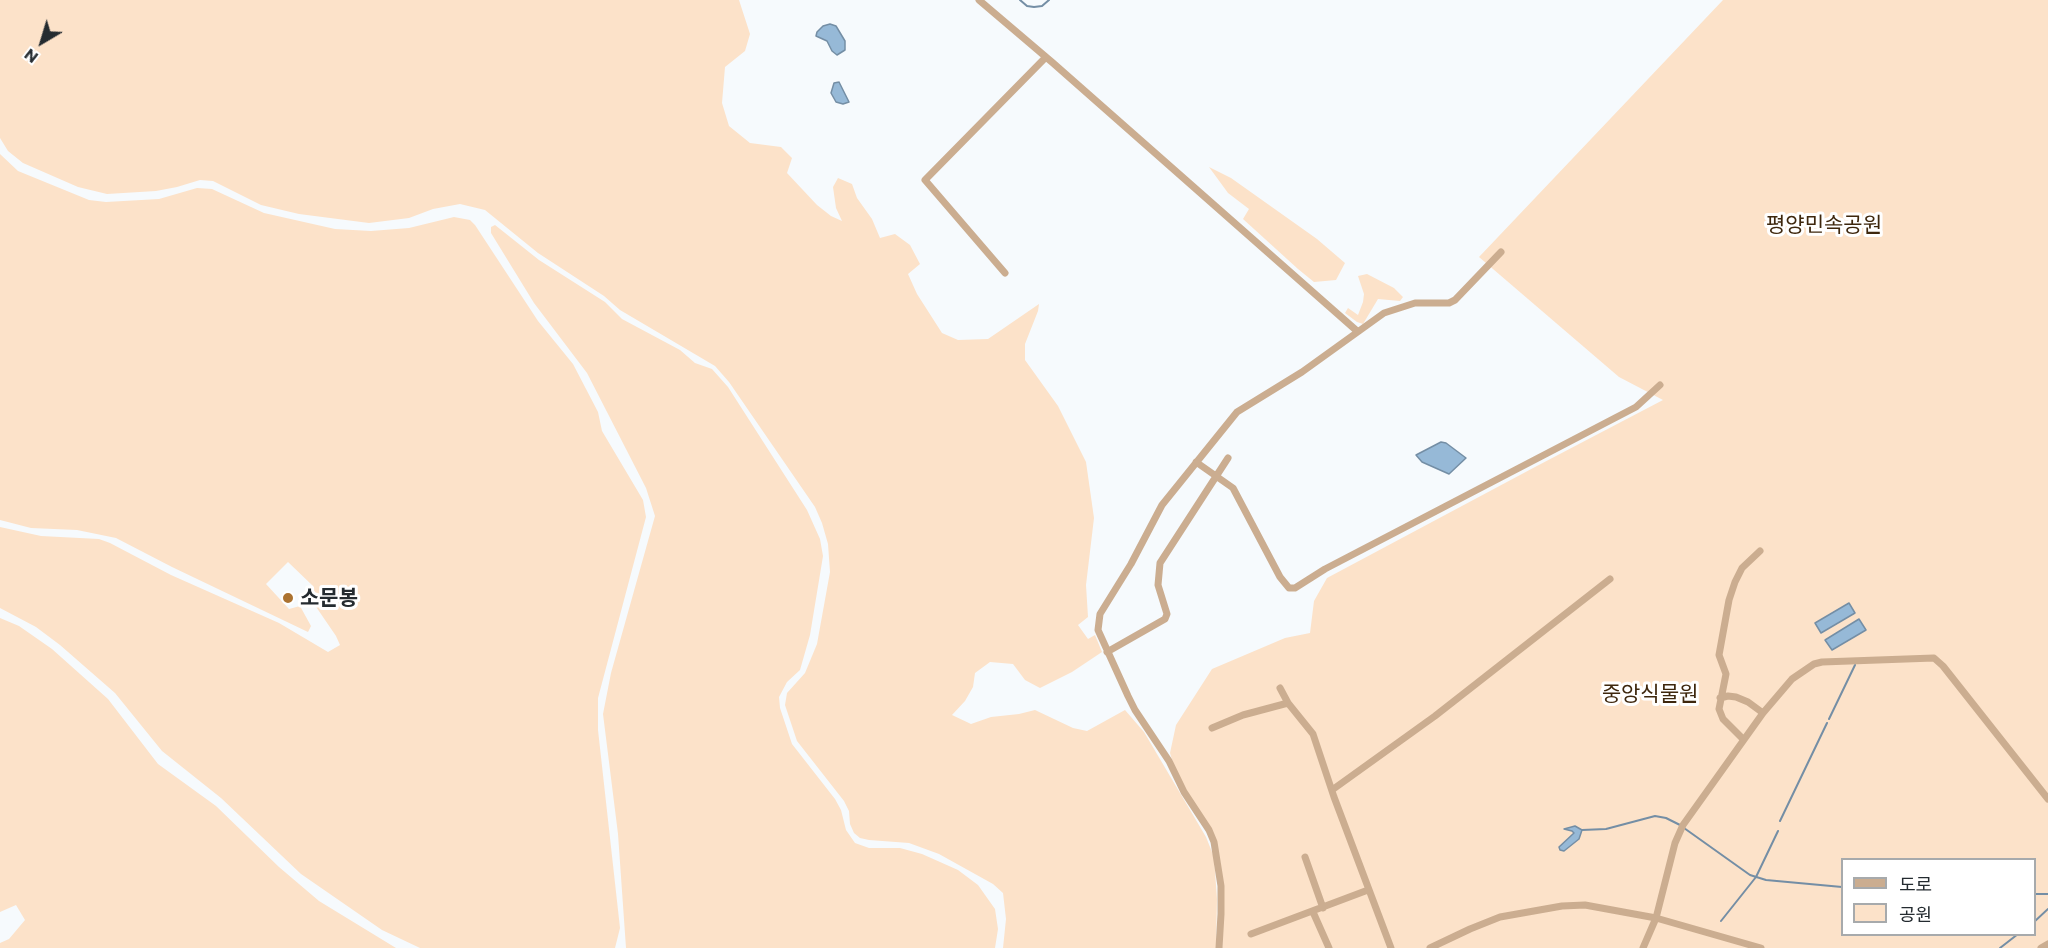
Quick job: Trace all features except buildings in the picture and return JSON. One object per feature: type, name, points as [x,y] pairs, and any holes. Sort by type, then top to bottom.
[{"type":"street","points":[[979,0],[1357,331]]},
{"type":"street","points":[[1005,273],[925,180],[1046,57]]},
{"type":"street","points":[[1219,948],[1221,886],[1216,850],[1211,835],[1184,792],[1162,748],[1135,710],[1098,630],[1100,614],[1131,564],[1162,505],[1237,412],[1302,372],[1384,313],[1402,306],[1430,301],[1449,303],[1455,300],[1501,252]]},
{"type":"street","points":[[1196,462],[1233,488],[1280,577],[1290,588],[1295,588],[1325,569],[1636,406],[1660,385]]},
{"type":"street","points":[[1107,652],[1165,619],[1167,614],[1158,585],[1160,563],[1228,458]]},
{"type":"street","points":[[1743,739],[1723,719],[1719,709],[1726,674],[1719,655],[1729,600],[1742,568],[1760,551]]},
{"type":"street","points":[[1332,790],[1427,722],[1610,579]]},
{"type":"street","points":[[1643,948],[1656,918],[1678,834],[1763,713],[1792,679],[1814,664],[1934,658],[1943,666],[2048,799]]},
{"type":"street","points":[[1280,688],[1288,704],[1313,734],[1390,948]]},
{"type":"street","points":[[1720,698],[1736,697],[1748,702],[1763,713]]},
{"type":"street","points":[[1212,728],[1252,712],[1288,704]]},
{"type":"street","points":[[1305,858],[1323,908]]},
{"type":"street","points":[[1251,934],[1368,890]]},
{"type":"street","points":[[1430,948],[1485,922],[1513,914],[1562,906],[1600,907],[1656,918],[1761,948]]},
{"type":"street","points":[[1313,912],[1329,948]]},
{"type":"street","points":[[2041,948],[2048,944]]},
{"type":"green space","points":[[0,0],[739,0],[750,34],[745,51],[725,67],[722,103],[729,126],[750,143],[781,147],[792,158],[787,173],[817,205],[842,221],[836,208],[833,187],[838,178],[852,184],[857,198],[872,219],[880,238],[895,234],[910,245],[920,264],[908,274],[917,294],[942,333],[958,340],[988,339],[1039,304],[1025,344],[1025,360],[1058,406],[1086,462],[1094,518],[1086,585],[1088,617],[1078,625],[1088,639],[1095,635],[1102,652],[1072,672],[1040,688],[1025,680],[1013,664],[990,662],[975,673],[973,687],[965,701],[952,715],[971,724],[991,717],[1035,710],[1073,728],[1087,731],[1125,710],[1144,732],[1206,837],[1214,857],[1217,899],[1216,948],[1003,948],[1006,919],[1003,893],[993,884],[939,854],[909,843],[869,840],[860,838],[854,833],[844,801],[797,741],[785,705],[787,693],[805,673],[817,644],[830,572],[828,544],[822,523],[815,507],[729,382],[715,366],[620,310],[604,296],[538,253],[485,210],[460,204],[433,209],[409,218],[369,223],[299,214],[261,205],[213,181],[200,180],[156,191],[107,194],[78,187],[23,163],[8,151],[0,138]]},
{"type":"green space","name":"중앙식물원","points":[[1723,0],[2048,0],[2048,948],[1222,948],[1224,901],[1220,860],[1170,753],[1176,725],[1212,669],[1285,638],[1310,633],[1314,601],[1327,578],[1663,400],[1619,377],[1479,257]]},
{"type":"green space","points":[[0,154],[18,171],[89,200],[106,202],[159,199],[197,188],[212,189],[264,213],[335,229],[371,231],[409,228],[454,217],[470,220],[475,225],[538,321],[573,364],[598,412],[602,431],[643,500],[646,517],[598,698],[598,730],[620,928],[615,948],[420,948],[382,930],[301,874],[221,798],[162,751],[115,693],[60,645],[36,627],[0,608],[0,527],[41,536],[99,539],[171,575],[279,623],[328,652],[340,645],[310,598],[313,586],[288,562],[266,584],[289,609],[300,606],[311,626],[308,632],[116,538],[77,530],[31,528],[0,520]]},
{"type":"green space","points":[[1209,167],[1231,178],[1317,239],[1345,263],[1336,280],[1314,282],[1298,269],[1243,219],[1249,209],[1228,193]]},
{"type":"green space","points":[[495,225],[539,260],[605,302],[622,319],[680,350],[695,363],[712,369],[728,387],[807,510],[820,539],[823,556],[810,635],[800,670],[787,682],[779,697],[780,708],[792,744],[835,799],[841,810],[846,830],[855,843],[869,848],[900,848],[922,854],[958,870],[978,885],[995,909],[998,929],[995,948],[626,948],[618,834],[603,714],[611,673],[655,516],[646,488],[587,373],[534,303],[491,233],[491,227]]},
{"type":"green space","points":[[1367,274],[1394,288],[1403,297],[1400,301],[1378,299],[1363,324],[1345,313],[1348,308],[1358,315],[1364,294],[1358,276]]},
{"type":"green space","points":[[0,618],[19,626],[52,649],[108,699],[158,764],[216,806],[279,867],[319,901],[396,948],[0,948],[0,943],[9,939],[25,920],[16,905],[0,912]]},
{"type":"water","points":[[830,24],[836,26],[845,41],[845,50],[837,55],[827,41],[816,36],[823,26]]},
{"type":"water","points":[[839,82],[849,102],[843,104],[836,102],[831,93],[834,83]]},
{"type":"water","points":[[1441,442],[1446,443],[1466,458],[1449,474],[1422,462],[1416,455]]},
{"type":"water","points":[[1849,603],[1855,613],[1821,633],[1815,623]]},
{"type":"water","points":[[1859,619],[1866,630],[1832,650],[1825,640]]},
{"type":"water","points":[[1575,826],[1582,830],[1579,839],[1564,851],[1560,850],[1559,847],[1574,833],[1564,829]]},
{"type":"waterway","points":[[1020,0],[1027,6],[1034,7],[1042,6],[1049,0]]},
{"type":"waterway","points":[[1829,719],[1855,665]]},
{"type":"waterway","points":[[1780,821],[1827,723]]},
{"type":"waterway","points":[[1582,830],[1606,829],[1655,816],[1666,818],[1680,825]]},
{"type":"waterway","points":[[1684,828],[1750,875],[1766,880],[1841,887]]},
{"type":"waterway","points":[[1721,921],[1756,877],[1778,831]]},
{"type":"waterway","points":[[2036,894],[2048,894]]},
{"type":"waterway","points":[[2036,920],[2048,909]]},
{"type":"waterway","points":[[2000,948],[2015,936]]},
{"type":"place","name":"소문봉","points":[[288,598]]},
{"type":"park label","name":"평양민속공원","points":[[1824,225]]}]
